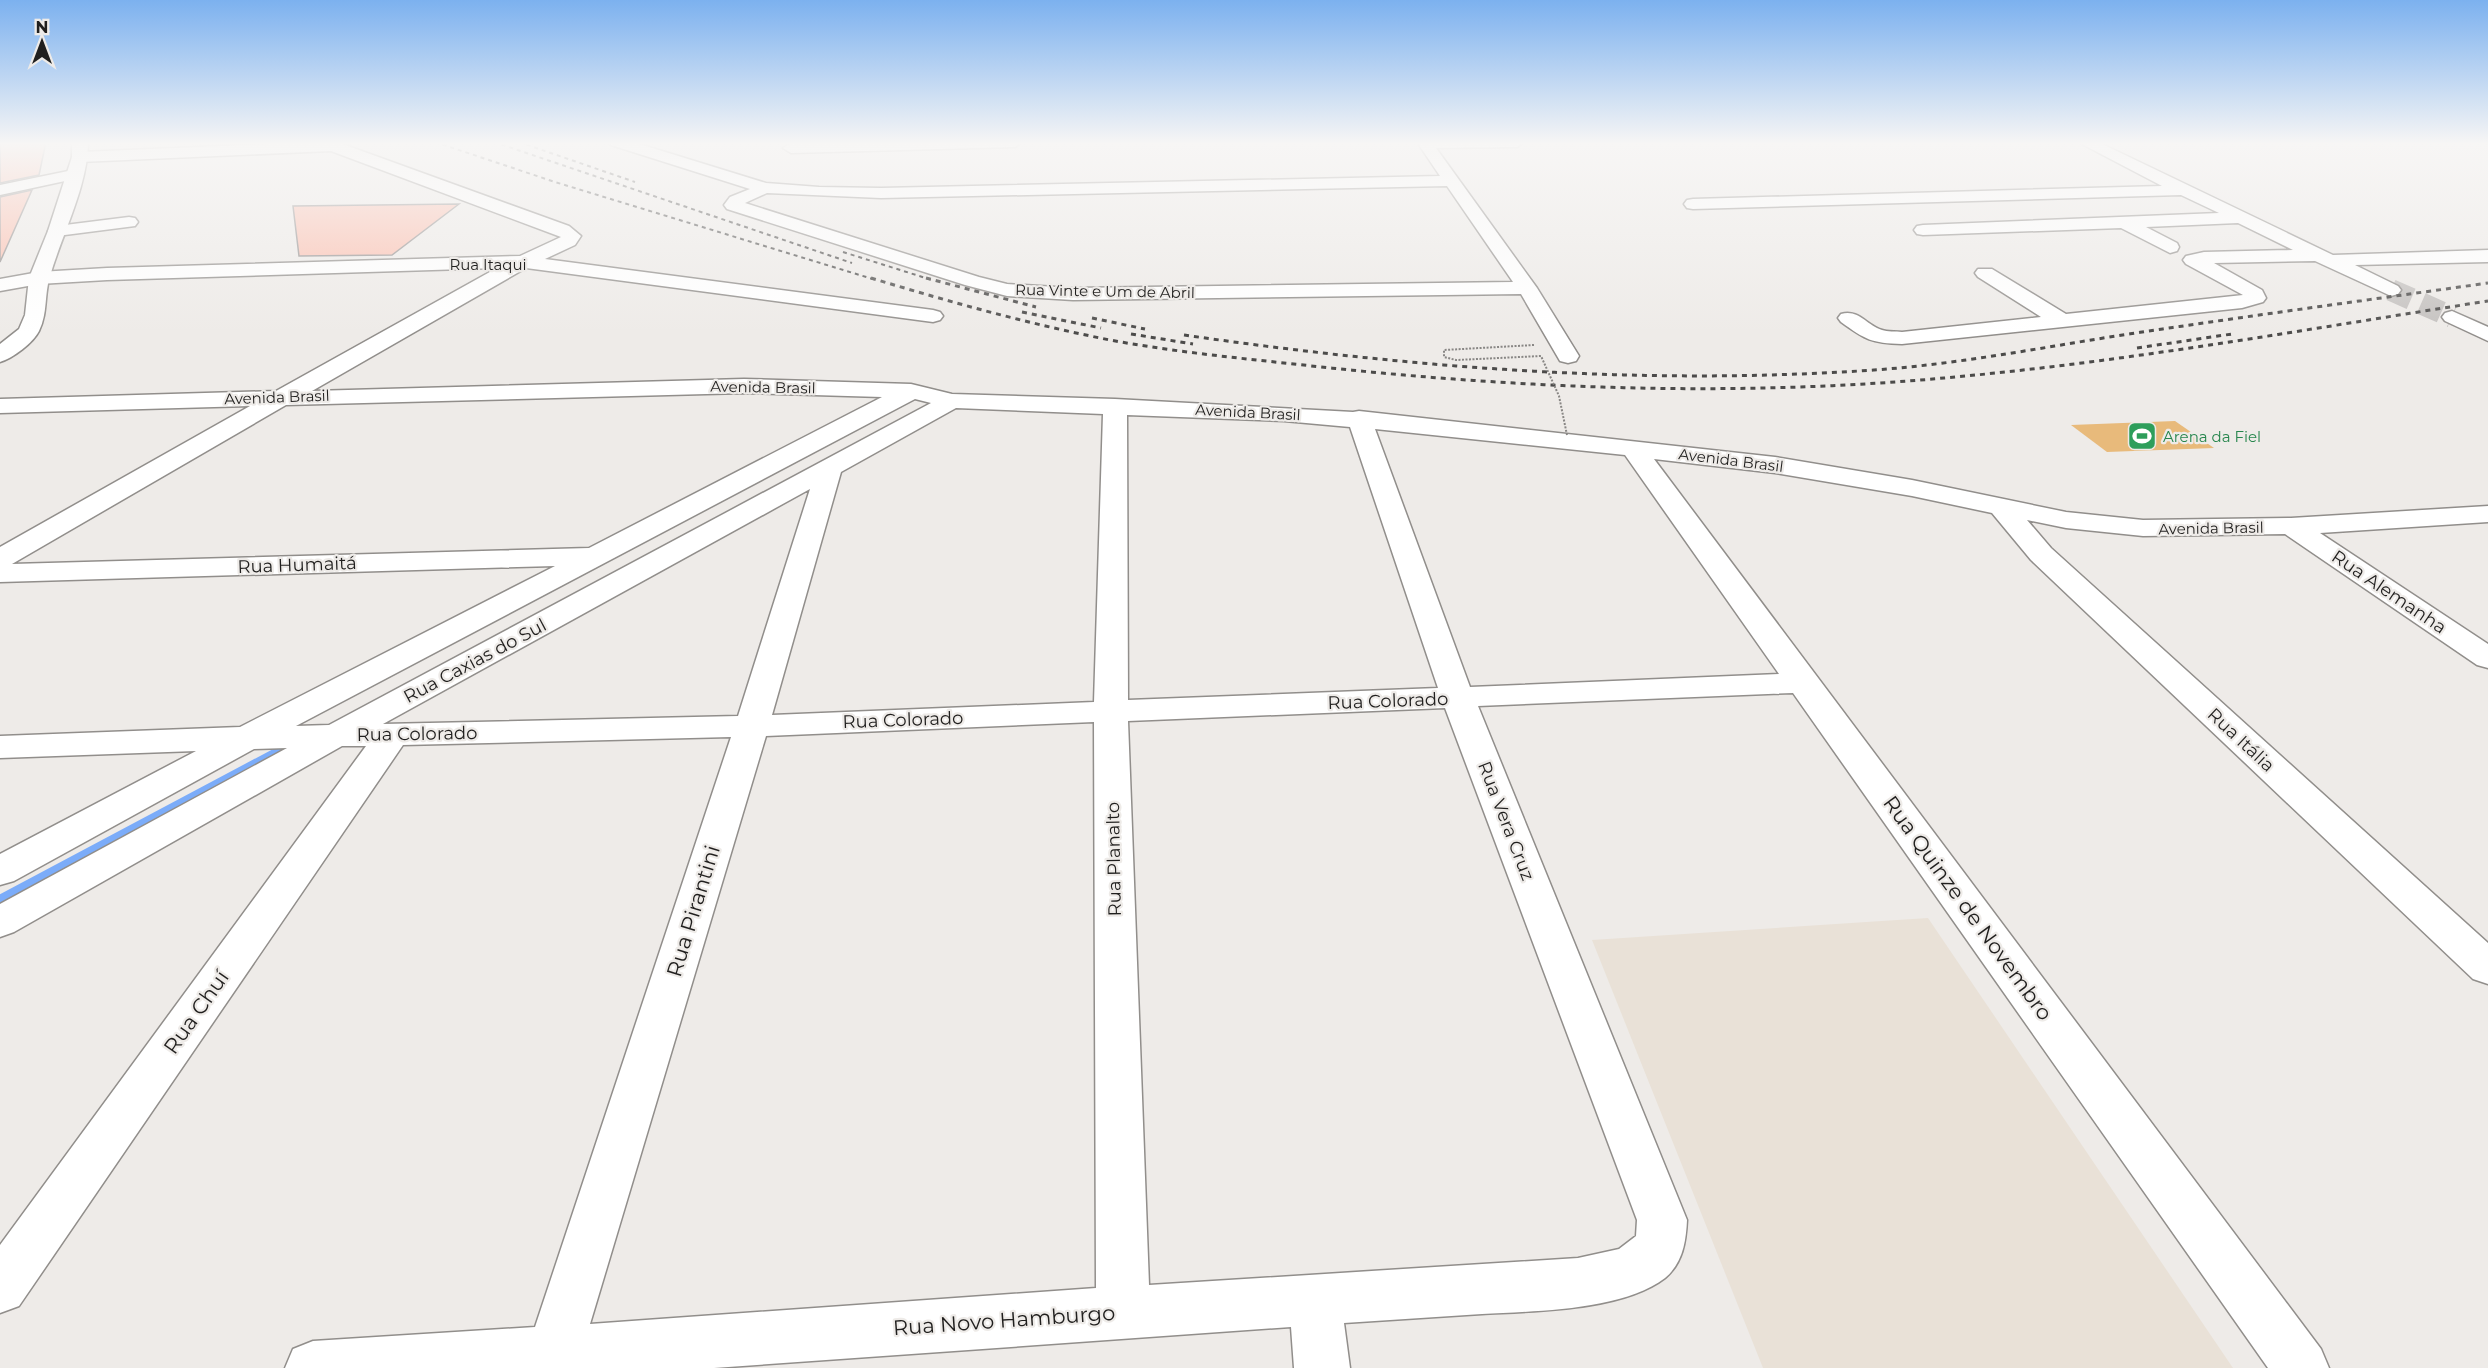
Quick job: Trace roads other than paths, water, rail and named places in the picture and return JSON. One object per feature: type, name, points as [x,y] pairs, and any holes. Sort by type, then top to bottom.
[{"type":"street","points":[[0,356],[28,332],[35,315],[39,278],[65,206]]},
{"type":"street","points":[[0,559],[524,262],[568,241],[572,236],[563,230],[497,206]]},
{"type":"street","name":"Rua Vinte e Um de Abril","points":[[737,206],[972,281],[1007,290],[1073,294],[1527,288]]},
{"type":"street","points":[[1469,206],[1527,288],[1568,356]]},
{"type":"street","points":[[1883,206],[1893,213]]},
{"type":"street","points":[[2092,206],[2098,209]]},
{"type":"street","points":[[2218,206],[2391,290]]},
{"type":"street","points":[[1947,246],[1923,230],[2242,217]]},
{"type":"street","points":[[57,231],[129,222]]},
{"type":"street","points":[[2123,222],[2170,247]]},
{"type":"street","points":[[1848,318],[1870,334],[1887,339],[2251,301],[2256,298],[2255,294],[2193,260],[2204,258],[2488,256]]},
{"type":"street","name":"Rua Itaqui","points":[[0,285],[39,278],[119,273],[524,262],[933,316]]},
{"type":"street","points":[[1985,273],[2061,320]]},
{"type":"street","points":[[2452,317],[2483,329]]},
{"type":"street","name":"Avenida Brasil","points":[[0,406],[288,396],[744,386],[911,391],[952,401],[1115,406],[1359,418],[1816,471],[2000,505],[2066,520],[2143,528],[2291,526],[2488,514]]},
{"type":"street","name":"Rua Caxias do Sul","points":[[0,871],[911,391]]},
{"type":"street","name":"Rua Caxias do Sul","points":[[0,922],[330,735],[952,401]]},
{"type":"street","name":"Rua Planalto","points":[[1115,406],[1111,712],[1123,1312]]},
{"type":"street","name":"Rua Vera Cruz","points":[[1359,418],[1458,698],[1662,1221]]},
{"type":"street","name":"Rua Quinze de Novembro","points":[[1634,450],[2301,1368]]},
{"type":"street","name":"Rua Pirantini","points":[[554,1353],[752,726],[829,469]]},
{"type":"street","name":"Rua Itália","points":[[2000,505],[2041,554],[2488,968]]},
{"type":"street","name":"Rua Alemanha","points":[[2291,526],[2488,658]]},
{"type":"street","points":[[0,531],[48,530]]},
{"type":"street","name":"Rua Humaitá","points":[[0,573],[594,556]]},
{"type":"street","name":"Rua Colorado","points":[[0,747],[330,735],[752,726],[1805,683]]},
{"type":"street","name":"Rua Chuí","points":[[0,1288],[392,735]]},
{"type":"street","name":"Rua Novo Hamburgo","points":[[336,1368],[1123,1312],[1578,1283],[1619,1273],[1647,1260],[1661,1243],[1662,1221]]},
{"type":"street","points":[[1315,1301],[1322,1368]]},
{"type":"waterway","points":[[0,901],[299,742]]},
{"type":"tunnel","points":[[2391,290],[2452,317]]},
{"type":"railway","points":[[633,206],[876,280]]},
{"type":"railway","points":[[683,206],[852,263]]},
{"type":"railway","points":[[843,252],[932,280]]},
{"type":"railway","points":[[871,278],[1020,320],[1163,349],[1399,375],[1632,388],[1788,387],[1944,378],[2080,363],[2216,344],[2488,301]]},
{"type":"railway","points":[[926,278],[1036,307]]},
{"type":"railway","points":[[1184,335],[1356,357],[1528,371],[1701,376],[1787,374],[1938,364],[2174,327],[2488,283]]},
{"type":"railway","points":[[1022,312],[1101,328]]},
{"type":"railway","points":[[1092,318],[1145,329]]},
{"type":"railway","points":[[1131,334],[1193,344]]},
{"type":"railway","points":[[2137,348],[2232,334]]},
{"type":"place","name":"Arena da Fiel","points":[[2142,436]]}]
